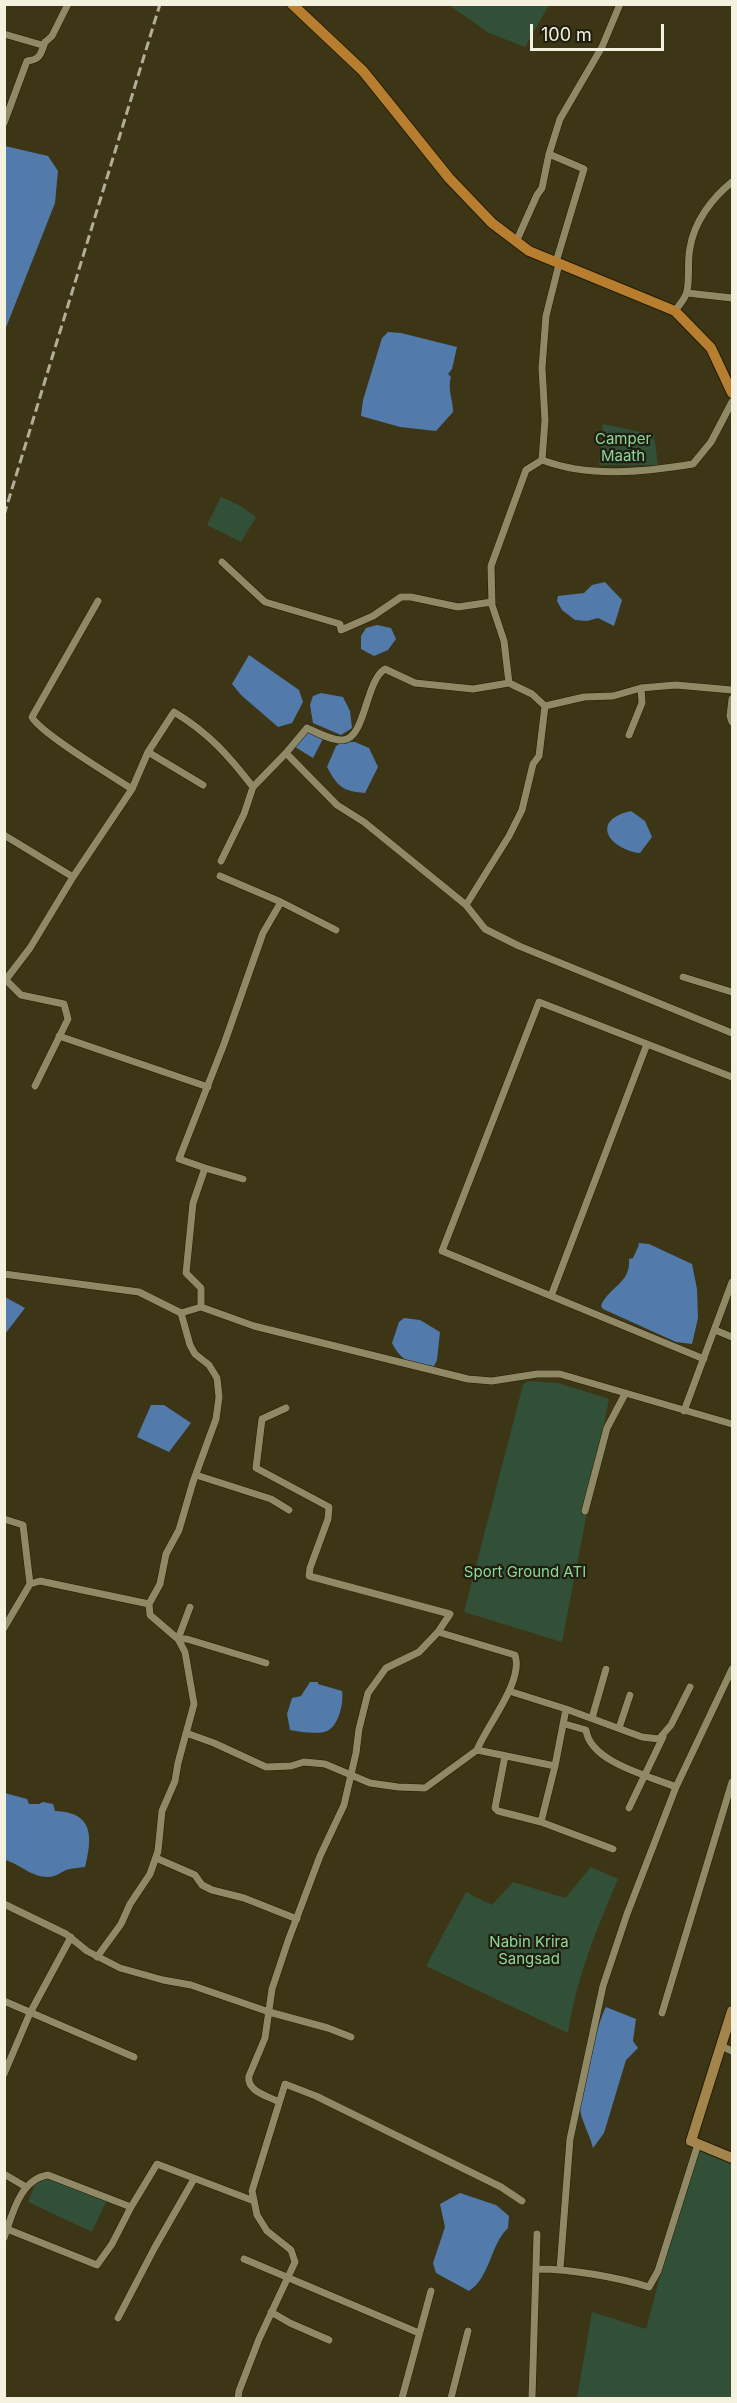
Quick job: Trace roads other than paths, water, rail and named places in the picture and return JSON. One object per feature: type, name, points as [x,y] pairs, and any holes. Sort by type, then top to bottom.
[{"type":"main road","points":[[292,4],[363,71],[449,178],[492,224],[529,251],[675,311],[711,348],[732,393]]},
{"type":"street","points":[[4,34],[42,45],[52,36],[68,4]]},
{"type":"street","points":[[516,242],[542,188],[549,154],[560,119],[602,47],[620,4]]},
{"type":"street","points":[[4,123],[8,100],[27,61],[36,60],[40,56],[45,42]]},
{"type":"street","points":[[542,460],[545,420],[542,368],[546,316],[584,169],[549,154]]},
{"type":"street","points":[[675,311],[687,293],[689,249],[697,224],[715,196],[732,182]]},
{"type":"street","points":[[687,293],[732,298]]},
{"type":"street","points":[[509,683],[504,640],[492,602],[491,566],[526,470],[542,460],[595,471],[649,471],[693,464],[711,442],[732,402]]},
{"type":"street","points":[[222,562],[265,602],[340,624],[341,630],[374,616],[401,597],[458,607],[492,602]]},
{"type":"street","points":[[98,601],[32,717],[35,723],[50,734],[132,789]]},
{"type":"street","points":[[221,861],[244,814],[253,787],[307,728],[335,739],[345,740],[351,737],[361,720],[379,672],[385,669],[415,683],[473,689],[509,683],[532,694],[545,706]]},
{"type":"street","points":[[545,706],[584,697],[613,696],[641,688],[676,685],[732,690]]},
{"type":"street","points":[[629,735],[642,704],[641,688]]},
{"type":"street","points":[[732,699],[730,716],[732,722]]},
{"type":"street","points":[[466,905],[509,836],[522,810],[533,764],[539,756],[545,706]]},
{"type":"street","points":[[35,1086],[68,1019],[64,1004],[21,995],[6,981],[132,789],[148,752],[174,712],[223,748],[253,787]]},
{"type":"street","points":[[148,752],[203,785]]},
{"type":"street","points":[[286,753],[336,805],[364,822],[466,905],[485,929],[519,946],[732,1033]]},
{"type":"street","points":[[4,835],[73,877]]},
{"type":"street","points":[[220,876],[281,902],[336,930]]},
{"type":"street","points":[[243,1179],[180,1159],[263,933],[281,902]]},
{"type":"street","points":[[683,977],[732,992]]},
{"type":"street","points":[[704,1359],[442,1251],[539,1002],[732,1077]]},
{"type":"street","points":[[59,1036],[208,1087]]},
{"type":"street","points":[[551,1296],[647,1044]]},
{"type":"street","points":[[201,1307],[201,1288],[186,1273],[193,1203],[205,1168]]},
{"type":"street","points":[[4,1274],[139,1292],[181,1313],[201,1307],[254,1326],[468,1379],[492,1381],[537,1374],[560,1374],[732,1425]]},
{"type":"street","points":[[684,1411],[732,1282]]},
{"type":"street","points":[[98,1957],[150,1875],[156,1858],[162,1811],[175,1781],[194,1704],[185,1652],[178,1639],[150,1615],[149,1604],[160,1584],[166,1554],[179,1530],[216,1419],[219,1397],[217,1378],[209,1365],[195,1354],[190,1345],[181,1313]]},
{"type":"street","points":[[715,1330],[732,1337]]},
{"type":"street","points":[[585,1511],[607,1428],[625,1394]]},
{"type":"street","points":[[279,2102],[251,2087],[248,2081],[265,2038],[272,1989],[320,1856],[344,1805],[368,1693],[386,1668],[419,1652],[438,1632],[450,1614],[309,1576],[328,1519],[329,1506],[256,1468],[262,1419],[286,1408]]},
{"type":"street","points":[[196,1474],[271,1499],[289,1510]]},
{"type":"street","points":[[4,1519],[23,1525],[30,1584],[4,1628]]},
{"type":"street","points":[[30,1584],[40,1581],[149,1604]]},
{"type":"street","points":[[178,1639],[190,1607]]},
{"type":"street","points":[[186,1733],[266,1767],[291,1766],[304,1762],[325,1764],[370,1783],[425,1788],[477,1750],[509,1691],[518,1662],[515,1655],[438,1632]]},
{"type":"street","points":[[178,1639],[266,1663]]},
{"type":"street","points":[[592,1718],[606,1669]]},
{"type":"street","points":[[560,2269],[570,2139],[603,1986],[627,1914],[676,1787],[732,1669]]},
{"type":"street","points":[[629,1808],[690,1687]]},
{"type":"street","points":[[509,1691],[652,1739],[659,1739],[664,1735]]},
{"type":"street","points":[[619,1728],[630,1695]]},
{"type":"street","points":[[541,1822],[565,1724],[566,1709]]},
{"type":"street","points":[[565,1724],[586,1730],[592,1746],[612,1761],[676,1787]]},
{"type":"street","points":[[477,1750],[555,1767]]},
{"type":"street","points":[[505,1756],[495,1808],[498,1811],[541,1822],[613,1849]]},
{"type":"street","points":[[662,2013],[732,1782]]},
{"type":"street","points":[[156,1858],[195,1875],[202,1885],[212,1890],[244,1898],[297,1919]]},
{"type":"street","points":[[4,1904],[71,1937],[98,1957],[120,1968],[145,1976],[191,1985],[351,2037]]},
{"type":"street","points":[[4,2074],[30,2013],[71,1937]]},
{"type":"street","points":[[4,2001],[134,2057]]},
{"type":"street","points":[[732,2011],[691,2141],[732,2158]]},
{"type":"street","points":[[722,2046],[732,2051]]},
{"type":"street","points":[[238,2398],[248,2365],[295,2262],[291,2250],[267,2231],[257,2215],[252,2191],[285,2084],[316,2096],[501,2187],[522,2201]]},
{"type":"street","points":[[537,2269],[560,2269],[634,2282],[649,2287],[658,2271],[698,2144]]},
{"type":"street","points":[[8,2229],[97,2265],[112,2244],[130,2207],[157,2164],[254,2201]]},
{"type":"street","points":[[4,2174],[26,2187]]},
{"type":"street","points":[[4,2238],[19,2198],[26,2187],[38,2177],[48,2175],[130,2207]]},
{"type":"street","points":[[118,2318],[154,2247],[194,2179]]},
{"type":"street","points":[[532,2398],[537,2234]]},
{"type":"street","points":[[244,2259],[419,2333]]},
{"type":"street","points":[[402,2398],[431,2290]]},
{"type":"street","points":[[271,2312],[328,2340]]},
{"type":"street","points":[[451,2398],[468,2331]]},
{"type":"water","points":[[5,146],[48,156],[58,171],[55,203],[5,330]]},
{"type":"water","points":[[388,332],[457,347],[452,369],[448,374],[451,377],[453,412],[436,431],[400,427],[361,416],[363,400],[382,338]]},
{"type":"water","points":[[605,582],[622,600],[614,626],[598,618],[587,621],[575,620],[562,610],[557,601],[558,596],[584,593],[592,585]]},
{"type":"water","points":[[377,625],[391,628],[396,639],[388,650],[374,656],[361,649],[361,636],[366,628]]},
{"type":"water","points":[[249,655],[299,690],[303,702],[292,723],[278,727],[241,695],[232,684]]},
{"type":"water","points":[[321,693],[343,697],[350,711],[352,728],[341,735],[313,723],[310,705],[313,696]]},
{"type":"water","points":[[305,726],[326,733],[313,758],[292,745]]},
{"type":"water","points":[[343,742],[355,742],[369,748],[378,767],[365,793],[342,787],[327,767],[336,746]]},
{"type":"water","points":[[631,811],[645,821],[652,837],[640,853],[620,847],[608,835],[607,828],[610,821]]},
{"type":"water","points":[[638,1243],[649,1244],[692,1264],[697,1289],[698,1318],[692,1344],[676,1342],[603,1309],[601,1306],[623,1280],[629,1267],[629,1259],[633,1258]]},
{"type":"water","points":[[5,1297],[25,1308],[5,1334]]},
{"type":"water","points":[[404,1318],[420,1320],[440,1332],[437,1360],[434,1366],[404,1359],[396,1350],[392,1343],[399,1322]]},
{"type":"water","points":[[151,1405],[164,1405],[191,1423],[169,1452],[137,1437]]},
{"type":"water","points":[[310,1682],[318,1682],[318,1684],[342,1691],[339,1715],[333,1726],[324,1732],[290,1730],[287,1714],[292,1698],[301,1696]]},
{"type":"water","points":[[5,1793],[27,1799],[29,1804],[43,1802],[53,1804],[55,1811],[68,1812],[83,1821],[89,1836],[85,1867],[68,1869],[48,1877],[36,1875],[5,1860]]},
{"type":"water","points":[[606,2007],[636,2019],[633,2041],[638,2048],[626,2060],[604,2133],[593,2148],[580,2108],[590,2057]]},
{"type":"water","points":[[460,2193],[496,2205],[509,2216],[508,2228],[497,2243],[486,2270],[469,2291],[436,2273],[433,2263],[445,2227],[440,2204]]},
{"type":"railway","points":[[4,515],[160,4]]},
{"type":"park label","name":"Camper Maath","points":[[623,448]]},
{"type":"park label","name":"Sport Ground ATI","points":[[525,1572]]},
{"type":"park label","name":"Nabin Krira Sangsad","points":[[529,1950]]}]
